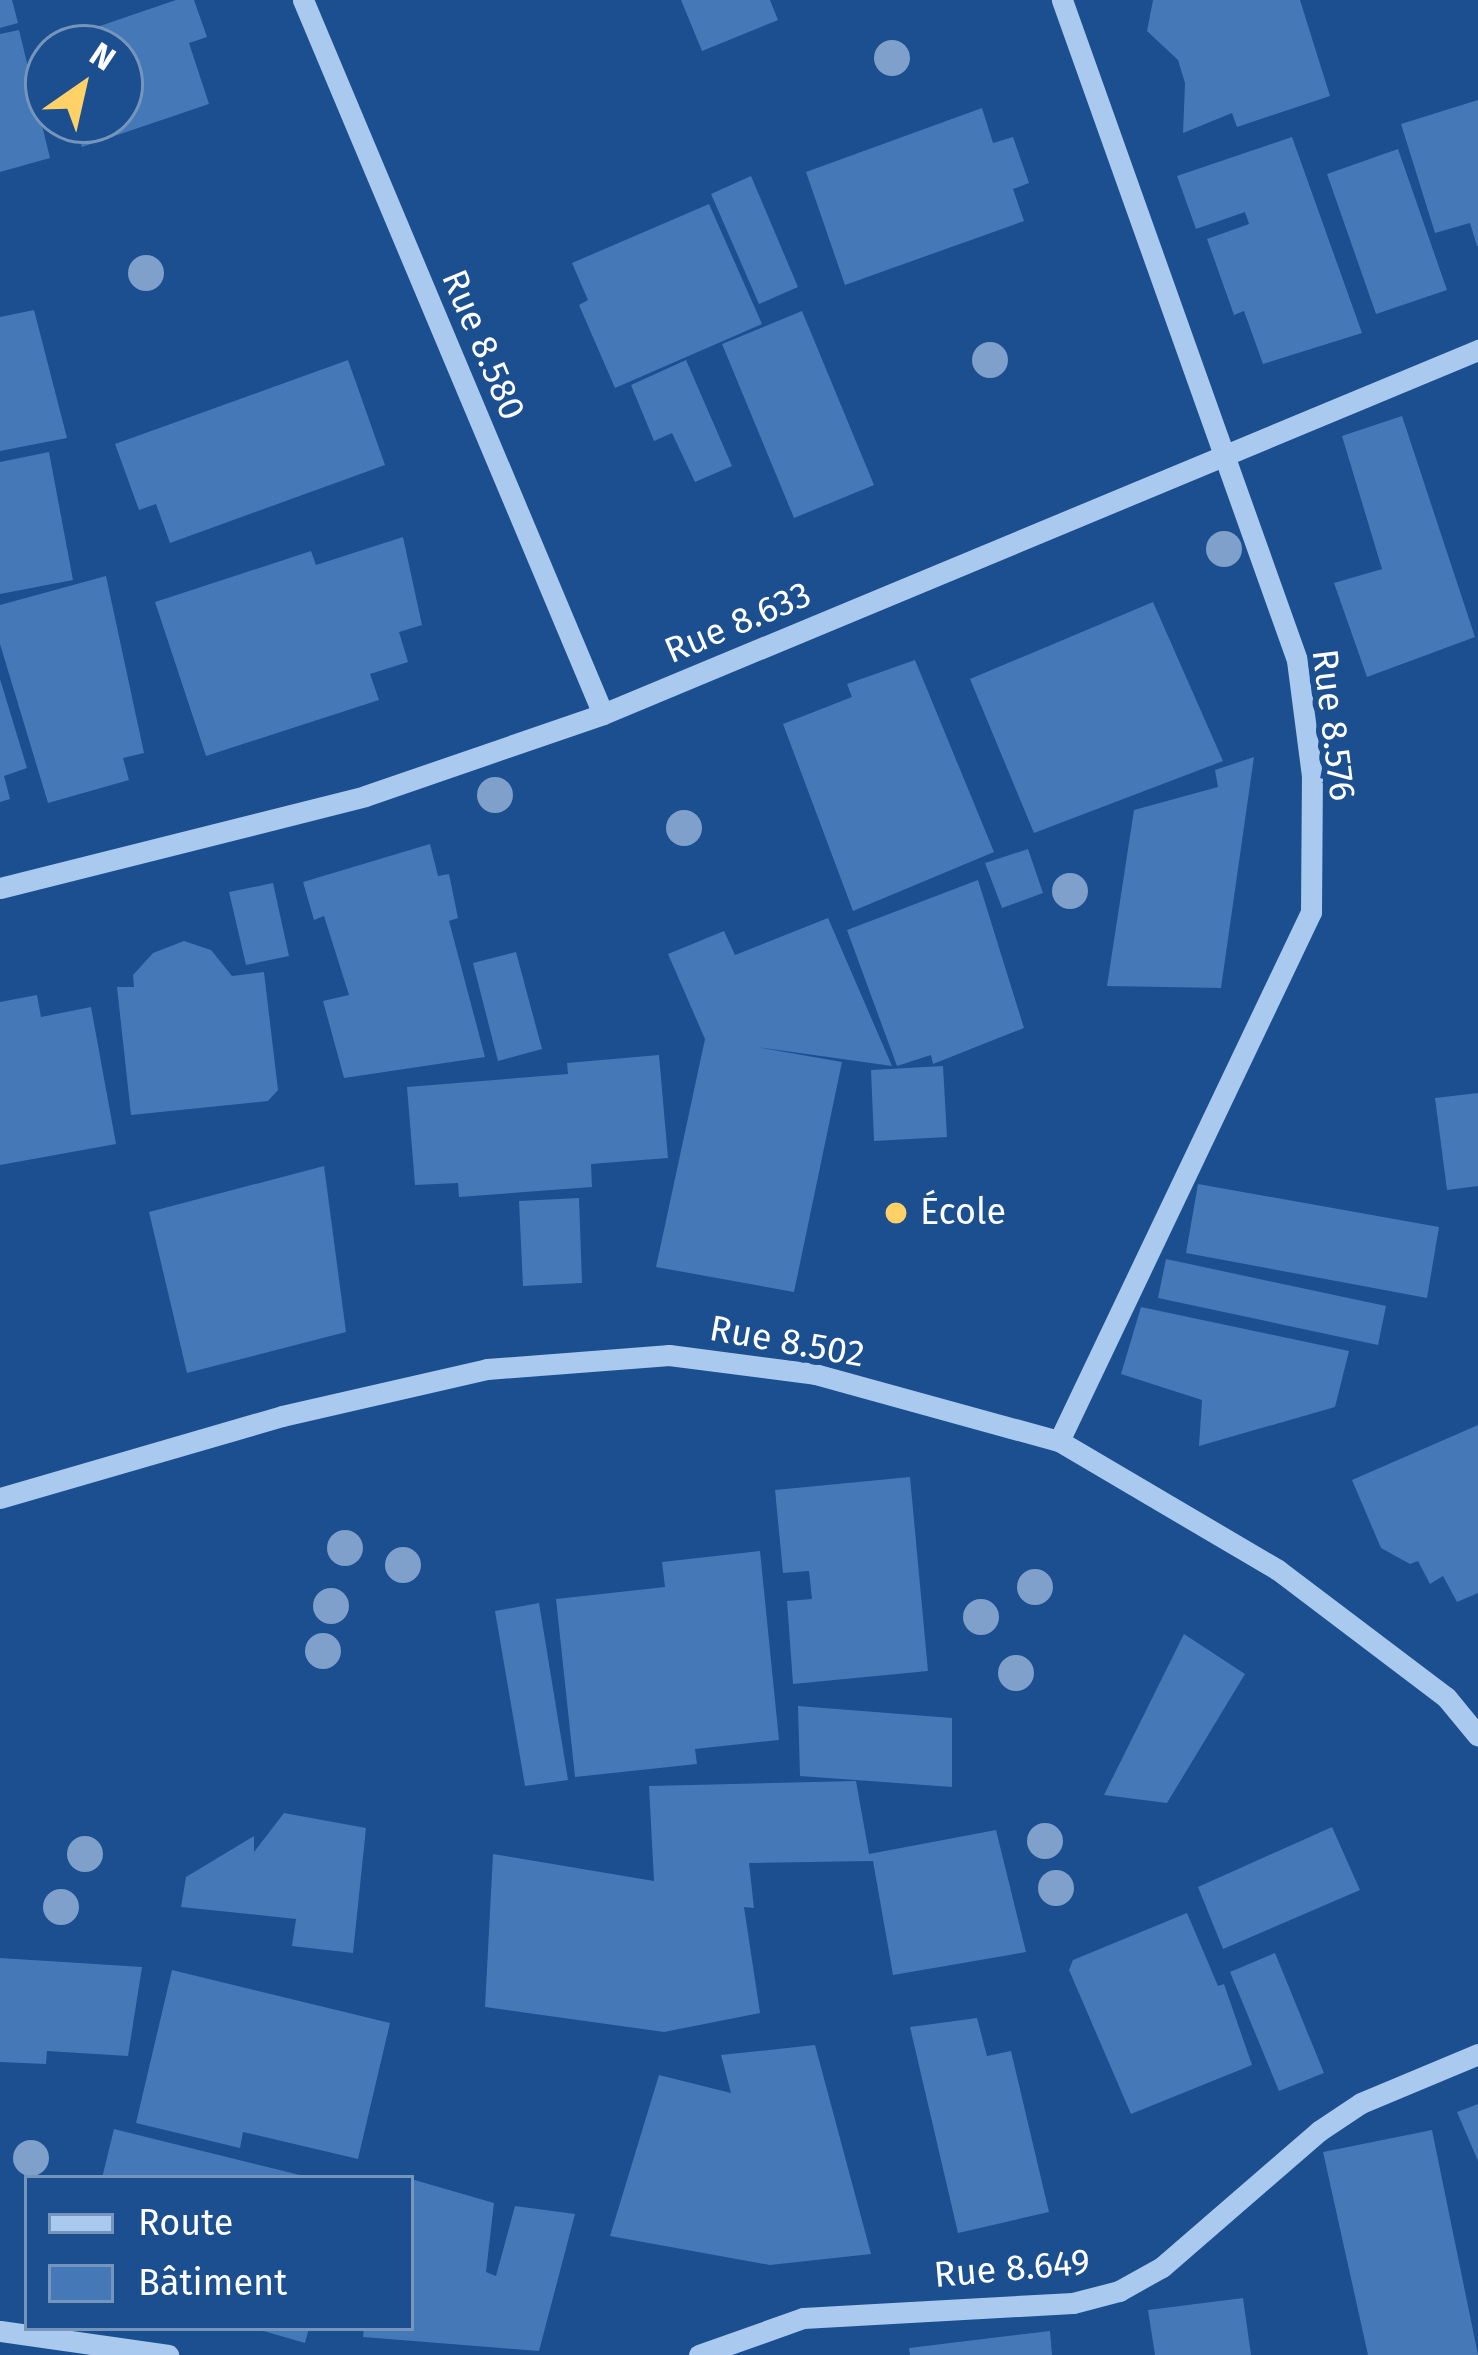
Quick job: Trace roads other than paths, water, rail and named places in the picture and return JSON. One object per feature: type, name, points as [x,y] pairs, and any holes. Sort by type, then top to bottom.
[{"type":"street","name":"Rue 8.580","points":[[303,0],[604,715]]},
{"type":"street","name":"Rue 8.576","points":[[1059,1441],[1311,912],[1312,776],[1297,660],[1221,460],[1062,0]]},
{"type":"street","name":"Rue 8.633","points":[[0,888],[365,796],[604,715],[1478,350]]},
{"type":"street","name":"Rue 8.502","points":[[0,1498],[282,1415],[579,1357],[669,1355],[815,1374],[1059,1441],[1278,1570],[1446,1697],[1478,1736]]},
{"type":"street","name":"Rue 8.649","points":[[699,2355],[803,2318],[1073,2303],[1119,2291],[1162,2267],[1319,2131],[1361,2103],[1478,2054]]},
{"type":"street","points":[[0,2331],[168,2355]]},
{"type":"place","name":"École","points":[[896,1213]]}]
